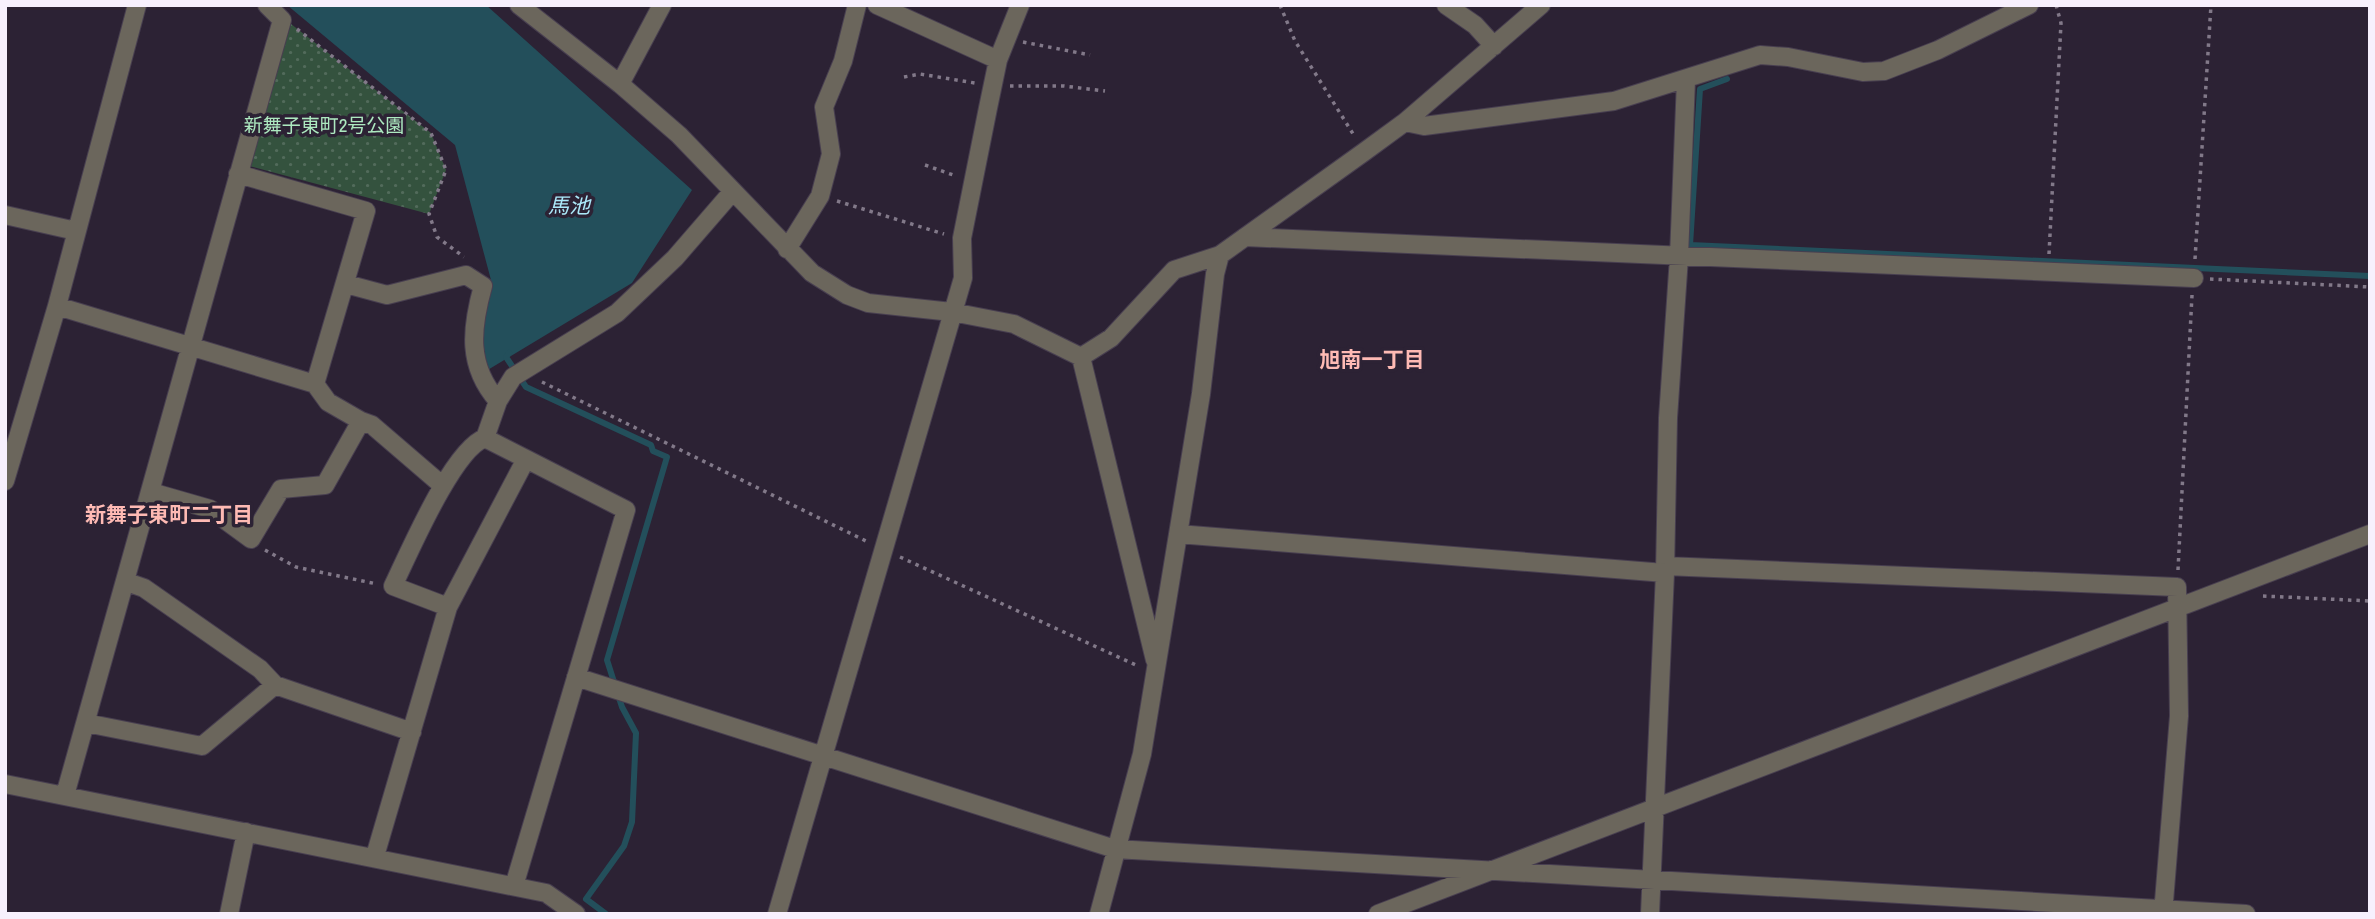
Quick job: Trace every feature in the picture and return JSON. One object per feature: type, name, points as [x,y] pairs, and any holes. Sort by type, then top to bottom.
[{"type":"street","points":[[5,481],[57,306],[137,5]]},
{"type":"street","points":[[65,795],[127,582],[282,20],[267,5]]},
{"type":"street","points":[[519,5],[620,84],[679,135],[812,273],[847,295],[868,303],[952,312],[1014,324],[1081,357]]},
{"type":"street","points":[[620,84],[662,5]]},
{"type":"street","points":[[787,249],[820,195],[831,154],[824,107],[844,61],[858,5]]},
{"type":"street","points":[[877,5],[998,60]]},
{"type":"street","points":[[778,914],[963,278],[962,240],[998,60],[1020,5]]},
{"type":"street","points":[[1446,5],[1475,25],[1494,46]]},
{"type":"street","points":[[1081,357],[1111,338],[1174,270],[1220,255],[1364,152],[1405,122],[1541,5]]},
{"type":"street","points":[[1405,122],[1424,126],[1614,101],[1760,55],[1863,72],[1884,71],[1938,50],[2029,5]]},
{"type":"street","points":[[1650,914],[1665,569],[1668,418],[1679,257],[1686,80]]},
{"type":"street","points":[[239,174],[366,211],[315,384]]},
{"type":"street","points":[[485,438],[498,401],[513,377],[617,313],[675,258],[733,191]]},
{"type":"street","points":[[5,215],[76,232]]},
{"type":"street","points":[[1245,237],[2194,278]]},
{"type":"street","points":[[1099,914],[1142,754],[1220,255]]},
{"type":"street","points":[[345,284],[387,295],[466,275],[483,286],[472,337],[478,373],[498,401]]},
{"type":"street","points":[[57,306],[315,384],[328,402],[372,425],[443,486]]},
{"type":"street","points":[[1081,357],[1156,671]]},
{"type":"street","points":[[151,492],[210,509],[251,539],[281,489],[325,485],[361,421]]},
{"type":"street","points":[[448,607],[393,586],[443,486],[475,441],[485,438],[626,510],[513,886]]},
{"type":"street","points":[[375,856],[448,607],[526,459]]},
{"type":"street","points":[[1178,534],[1665,569],[2177,587],[2179,716],[2163,911]]},
{"type":"street","points":[[1378,914],[2370,534]]},
{"type":"street","points":[[127,582],[144,587],[260,669],[275,685],[412,732]]},
{"type":"street","points":[[576,677],[1115,849],[2246,914]]},
{"type":"street","points":[[86,723],[202,746],[275,685]]},
{"type":"street","points":[[5,784],[375,856],[546,893],[576,914]]},
{"type":"street","points":[[229,914],[246,832]]},
{"type":"path","points":[[1280,5],[1295,41],[1364,152]]},
{"type":"path","points":[[2048,273],[2061,23],[2056,5]]},
{"type":"path","points":[[2177,587],[2211,5]]},
{"type":"path","points":[[282,20],[432,133],[446,170],[429,214],[437,237],[471,264],[466,275]]},
{"type":"path","points":[[1009,34],[1040,47],[1090,55]]},
{"type":"path","points":[[926,165],[952,176],[975,179]]},
{"type":"path","points":[[820,195],[962,240]]},
{"type":"path","points":[[2194,278],[2370,286]]},
{"type":"path","points":[[524,369],[529,376],[884,550],[1156,671]]},
{"type":"path","points":[[251,539],[296,567],[393,586]]},
{"type":"path","points":[[2230,589],[2239,595],[2370,601]]},
{"type":"green space","name":"新舞子東町2号公園","points":[[291,24],[431,133],[446,170],[429,214],[249,166]]},
{"type":"water","name":"馬池","points":[[287,5],[486,5],[692,190],[632,283],[486,371],[479,341],[491,280],[455,145]]},
{"type":"waterway","points":[[1727,79],[1700,89],[1690,245],[2370,276]]},
{"type":"waterway","points":[[509,353],[506,357],[526,387],[651,445],[653,451],[667,457],[607,660],[622,707],[636,733],[632,822],[624,846],[586,899],[606,914]]},
{"type":"district","name":"旭南一丁目","points":[[1372,360]]},
{"type":"district","name":"新舞子東町二丁目","points":[[169,515]]}]
